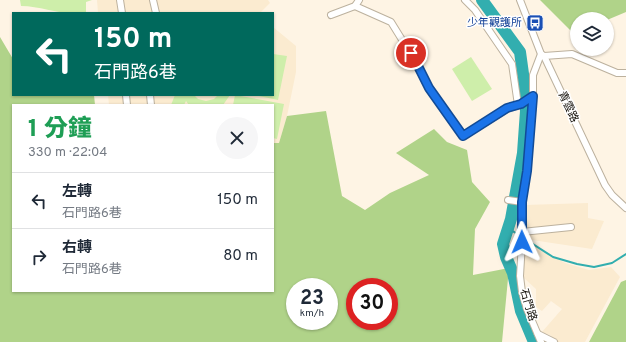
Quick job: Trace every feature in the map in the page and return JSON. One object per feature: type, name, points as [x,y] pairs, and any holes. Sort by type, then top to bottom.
[{"type":"street","points":[[120,0],[122,12]]},
{"type":"street","points":[[153,0],[156,12]]},
{"type":"street","points":[[331,15],[355,6],[359,0]]},
{"type":"street","points":[[465,0],[475,10],[512,64],[519,104]]},
{"type":"street","name":"青雲路","points":[[520,0],[542,55],[605,185],[612,195],[626,208]]},
{"type":"street","points":[[355,6],[391,22],[417,64],[429,88],[463,136],[507,108],[519,104],[533,96]]},
{"type":"street","points":[[571,227],[522,232],[522,202],[527,171],[533,96],[533,75],[542,55],[572,54],[617,73],[626,73]]},
{"type":"street","points":[[508,200],[522,202]]},
{"type":"street","name":"石門路","points":[[522,232],[520,276],[522,292],[527,309],[542,342]]},
{"type":"street","points":[[538,334],[554,342]]},
{"type":"shaded area","points":[[97,0],[268,0],[270,3],[261,12],[98,12]]},
{"type":"shaded area","points":[[274,28],[296,46],[296,72],[287,116],[279,143],[274,143],[274,104],[109,104],[108,96],[274,96]]},
{"type":"shaded area","points":[[588,203],[588,218],[604,221],[592,249],[532,240],[525,234],[525,205]]},
{"type":"shaded area","points":[[524,240],[565,263],[589,270],[611,267],[620,277],[585,342],[558,342],[550,335],[542,332],[562,309],[551,301],[542,311],[536,307],[536,289],[524,278]]},
{"type":"green space","points":[[20,0],[92,0],[86,2],[86,12],[62,12],[21,6]]},
{"type":"green space","points":[[540,0],[626,0],[626,12],[614,17],[614,12],[570,12],[570,30]]},
{"type":"green space","points":[[0,37],[12,57],[12,96],[94,96],[95,104],[12,104],[12,292],[274,292],[274,143],[279,143],[287,116],[326,111],[342,196],[365,210],[390,193],[429,175],[396,153],[434,129],[447,142],[467,150],[472,182],[490,202],[475,229],[473,275],[509,268],[502,342],[0,342]]},
{"type":"green space","points":[[274,54],[287,56],[278,100],[259,96],[274,96]]},
{"type":"green space","points":[[471,57],[492,89],[472,101],[452,69]]},
{"type":"green space","points":[[175,96],[195,96],[198,99],[206,101],[214,99],[217,96],[229,96],[224,104],[188,104],[186,101],[184,104],[171,104]]},
{"type":"green space","points":[[235,96],[240,96],[284,104],[277,139],[274,138],[274,104],[233,104]]},
{"type":"green space","points":[[626,280],[626,342],[589,342],[621,282]]},
{"type":"waterway","points":[[482,0],[520,52],[526,111],[523,153],[511,219],[503,244],[506,257],[513,273],[521,311],[534,342]]},
{"type":"waterway","points":[[508,228],[553,257],[577,264],[594,267],[612,263],[626,254]]},
{"type":"place","name":"少年觀護所","points":[[535,23]]},
{"type":"route","points":[[411,53],[429,88],[463,136],[507,108],[521,104],[533,96],[527,171],[522,202],[522,242]]}]
